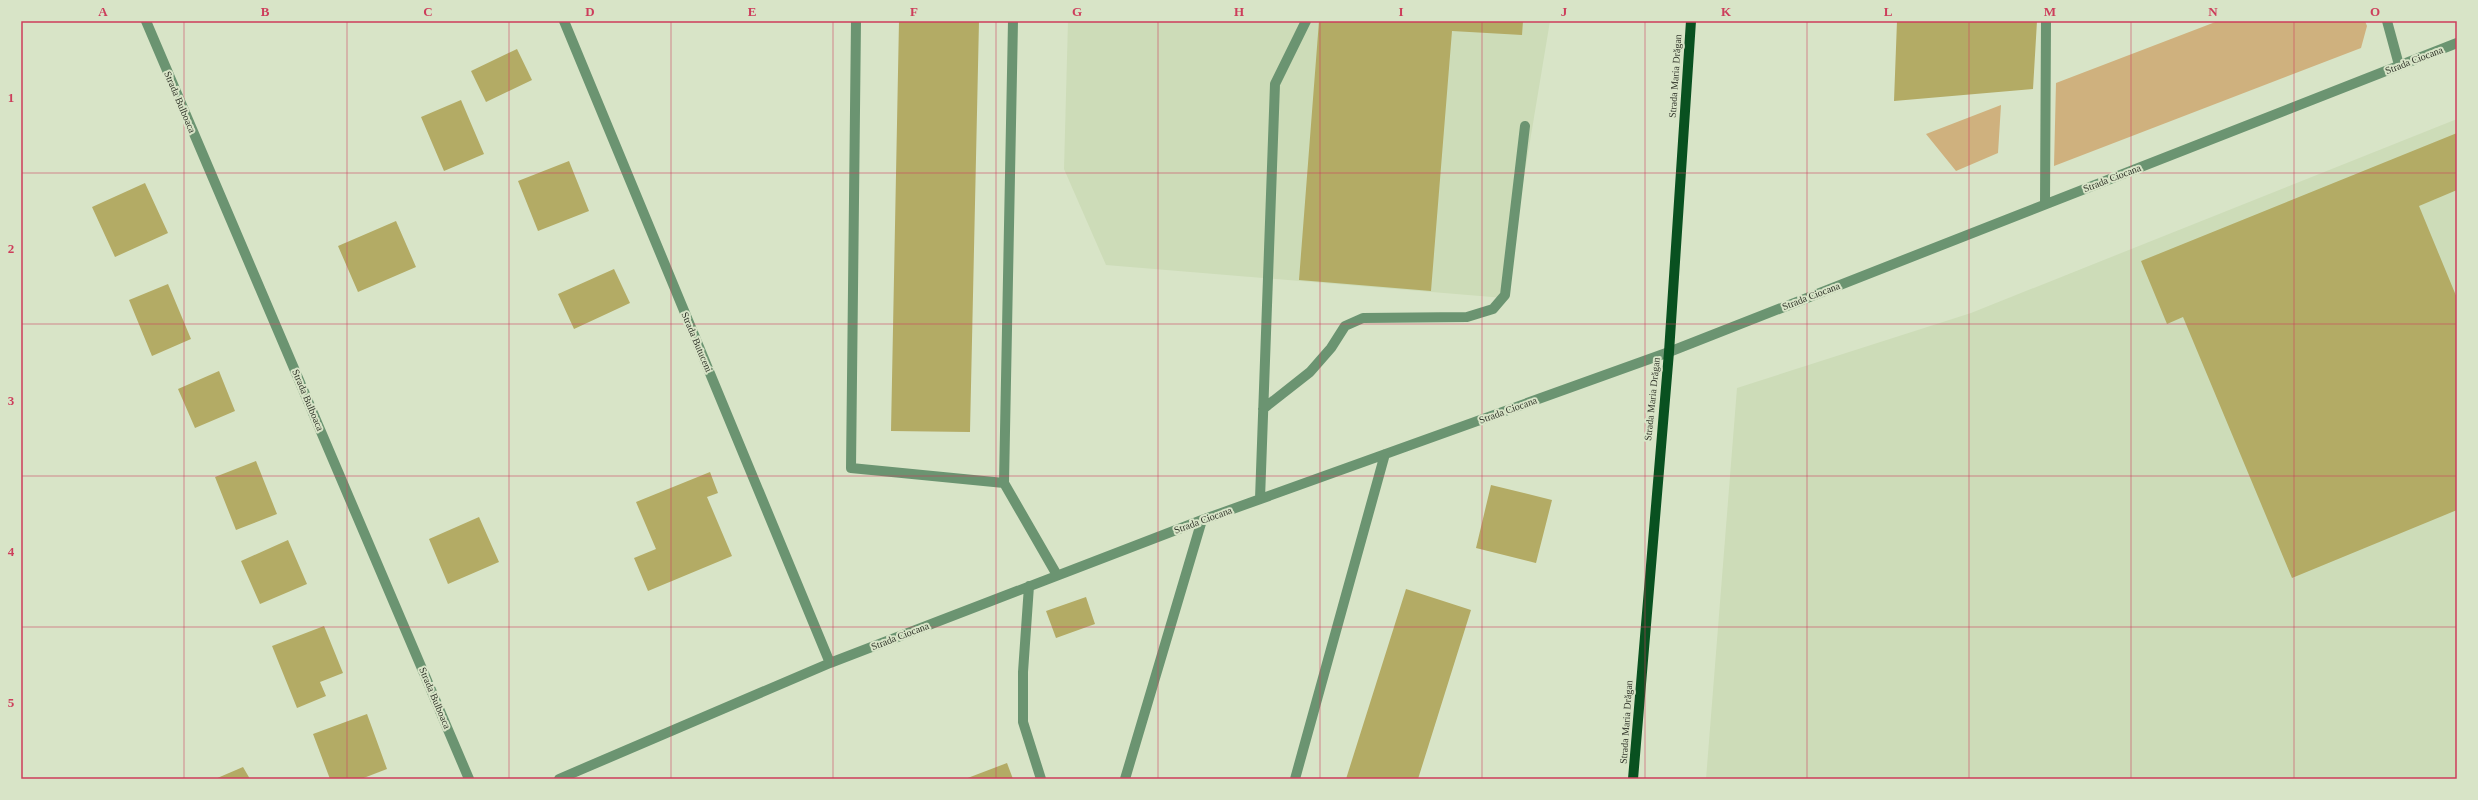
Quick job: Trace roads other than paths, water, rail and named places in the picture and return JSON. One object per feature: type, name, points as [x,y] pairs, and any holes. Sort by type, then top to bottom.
[{"type":"main road","name":"Strada Maria Drăgan","points":[[1633,779],[1669,352],[1691,21]]},
{"type":"street","name":"Strada Bulboaca","points":[[146,21],[469,779]]},
{"type":"street","name":"Strada Butuceni","points":[[564,21],[830,663]]},
{"type":"street","points":[[856,21],[851,468],[1004,483]]},
{"type":"street","points":[[1013,21],[1004,483],[1057,575]]},
{"type":"street","points":[[1260,499],[1275,84],[1306,21]]},
{"type":"street","points":[[2045,204],[2046,21]]},
{"type":"street","points":[[2387,21],[2399,65]]},
{"type":"street","name":"Strada Ciocana","points":[[559,779],[830,663],[1202,520],[1669,352],[2457,43]]},
{"type":"street","points":[[1263,409],[1310,372],[1331,348],[1345,326],[1363,318],[1467,316],[1493,309],[1505,295],[1525,126]]},
{"type":"street","points":[[1295,779],[1385,454]]},
{"type":"street","points":[[1125,779],[1202,520]]},
{"type":"street","points":[[1029,586],[1023,672],[1023,722],[1040,779]]}]
